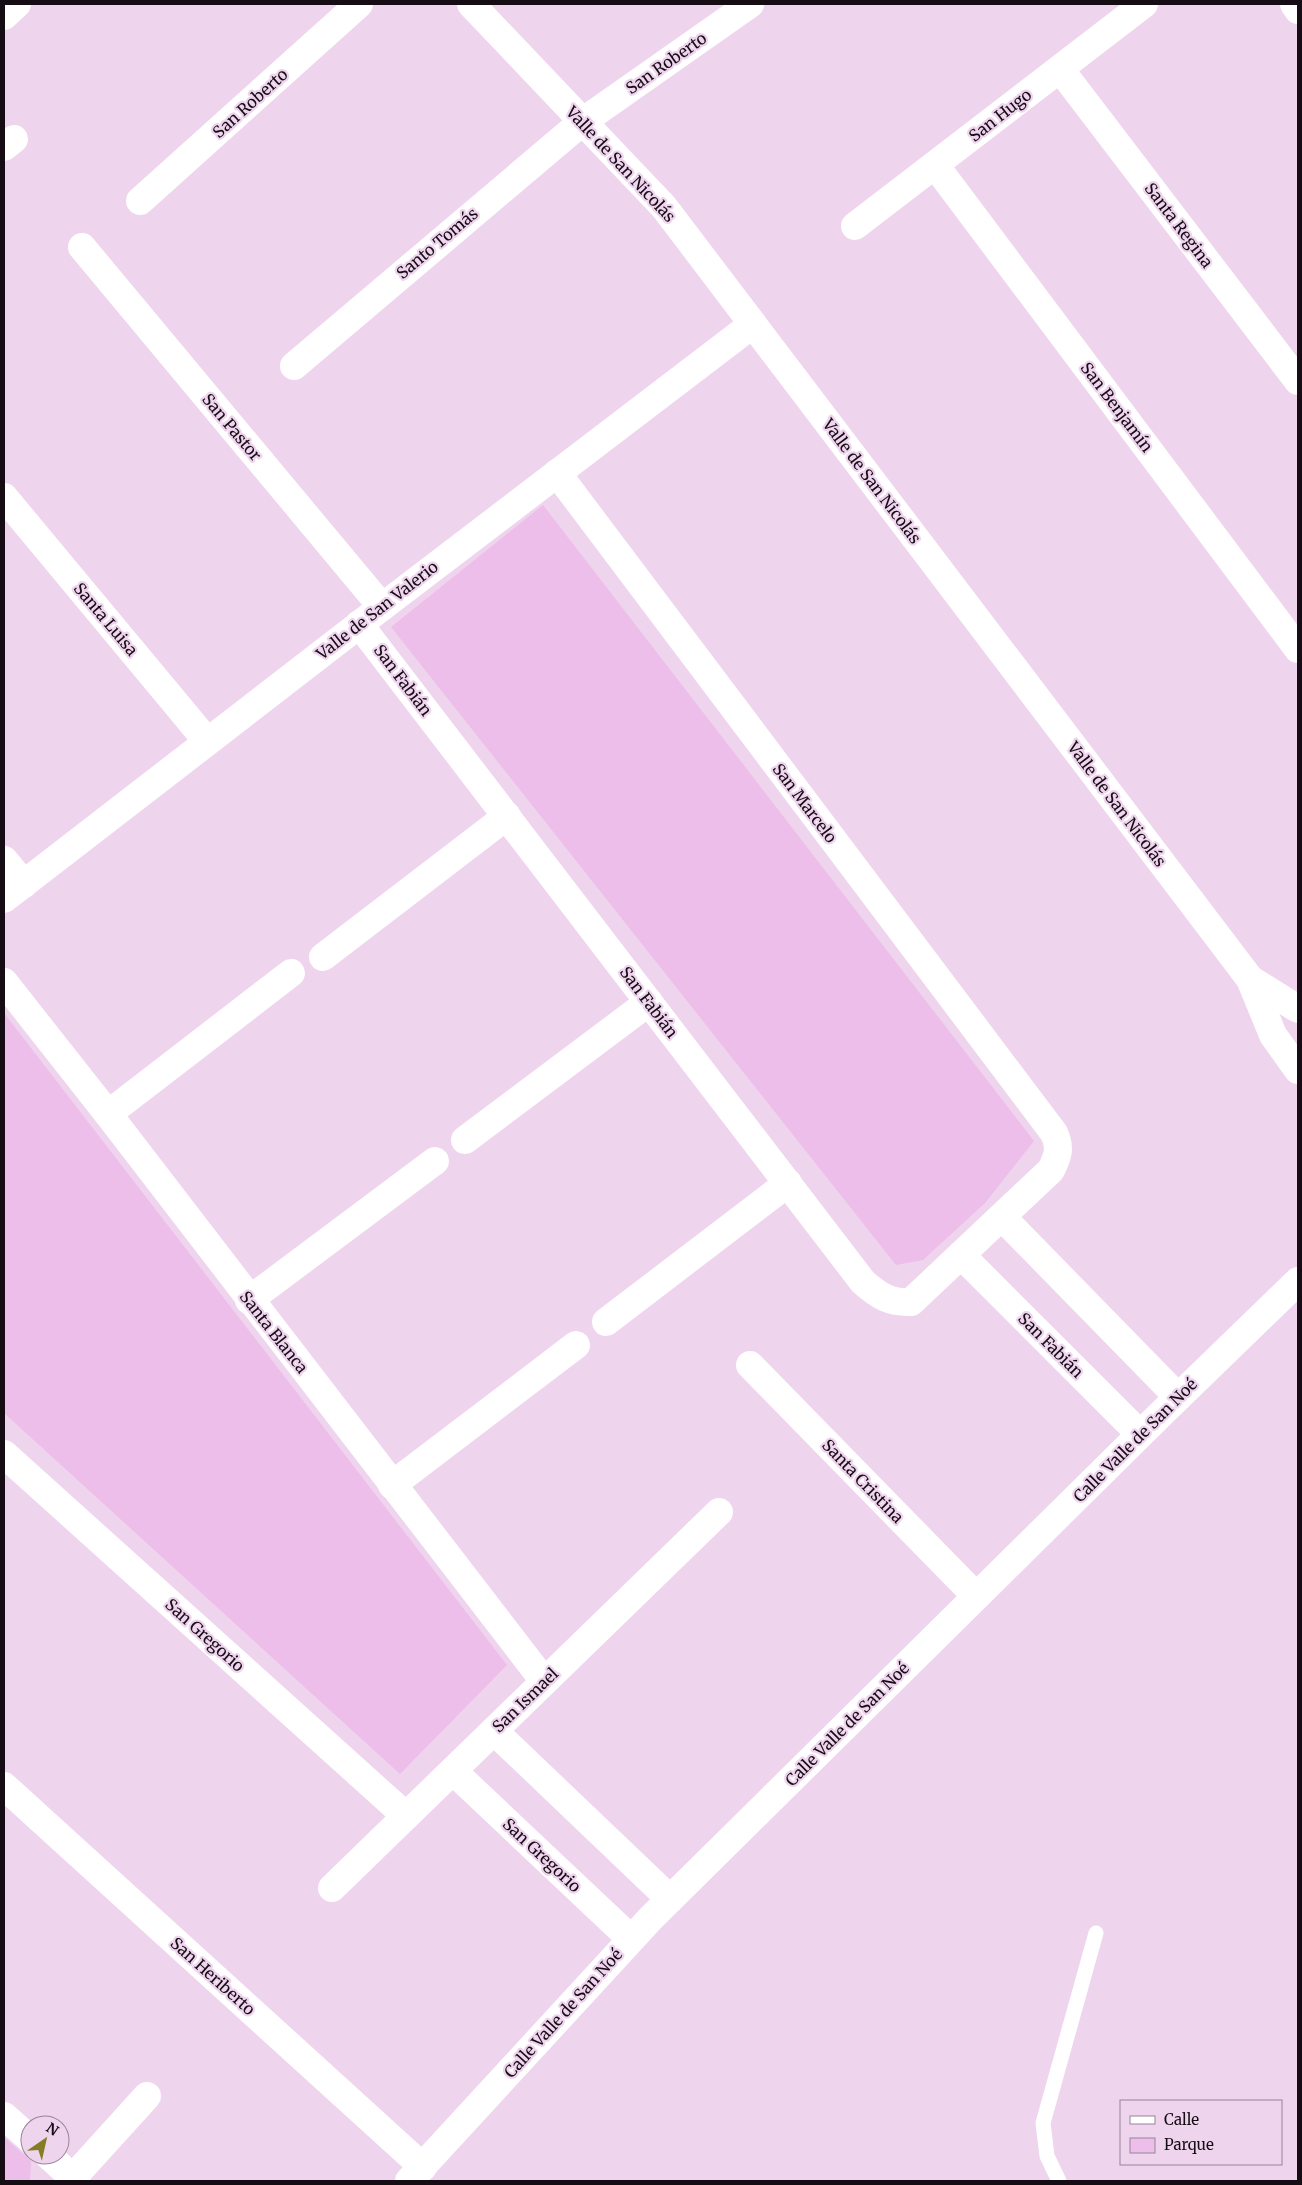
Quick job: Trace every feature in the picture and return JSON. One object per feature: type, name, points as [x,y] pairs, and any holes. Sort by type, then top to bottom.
[{"type":"street","points":[[4,16],[17,4]]},
{"type":"street","name":"San Roberto","points":[[140,201],[359,4]]},
{"type":"street","name":"Valle de San Nicolás","points":[[471,4],[664,207],[1250,979],[1273,1035],[1298,1070]]},
{"type":"street","name":"San Roberto","points":[[582,122],[750,4]]},
{"type":"street","name":"San Hugo","points":[[855,226],[1144,4]]},
{"type":"street","points":[[1294,4],[1298,10]]},
{"type":"street","name":"Santa Regina","points":[[1060,68],[1298,381]]},
{"type":"street","name":"Santo Tomás","points":[[294,366],[582,122]]},
{"type":"street","name":"San Benjamín","points":[[935,165],[1298,649]]},
{"type":"street","name":"San Pastor","points":[[82,248],[382,607]]},
{"type":"street","name":"Valle de San Valerio","points":[[14,891],[556,473],[753,324]]},
{"type":"street","name":"San Marcelo","points":[[556,473],[1054,1133]]},
{"type":"street","name":"Santa Luisa","points":[[4,497],[208,741]]},
{"type":"street","name":"San Fabián","points":[[360,624],[863,1282],[880,1297],[898,1302],[911,1302],[962,1255],[1051,1170],[1059,1155],[1059,1144],[1054,1133]]},
{"type":"street","points":[[323,957],[507,816]]},
{"type":"street","points":[[4,860],[14,891]]},
{"type":"street","points":[[108,1114],[291,973]]},
{"type":"street","name":"Valle de San Nicolás","points":[[1250,979],[1298,1009]]},
{"type":"street","name":"Santa Blanca","points":[[4,982],[108,1114],[544,1682]]},
{"type":"street","points":[[465,1140],[649,1002]]},
{"type":"street","points":[[249,1300],[435,1161]]},
{"type":"street","points":[[606,1322],[788,1183]]},
{"type":"street","points":[[1002,1217],[1178,1397]]},
{"type":"street","name":"San Fabián","points":[[962,1255],[1140,1434]]},
{"type":"street","name":"Calle Valle de San Noé","points":[[416,2174],[631,1939],[670,1899],[1140,1434],[1298,1281]]},
{"type":"street","points":[[392,1485],[576,1344]]},
{"type":"street","name":"Santa Cristina","points":[[750,1366],[976,1596]]},
{"type":"street","name":"San Gregorio","points":[[4,1454],[406,1816]]},
{"type":"street","name":"San Ismael","points":[[332,1888],[719,1512]]},
{"type":"street","points":[[494,1731],[670,1899]]},
{"type":"street","name":"San Gregorio","points":[[453,1770],[631,1939]]},
{"type":"street","name":"San Heriberto","points":[[4,1786],[416,2174]]},
{"type":"street","points":[[58,2165],[72,2180],[147,2096]]},
{"type":"street","points":[[4,2116],[20,2130]]},
{"type":"lane","points":[[1059,2181],[1047,2156],[1043,2123],[1096,1933]]},
{"type":"green space","points":[[543,505],[1034,1141],[985,1203],[923,1260],[896,1265],[391,627]]},
{"type":"green space","points":[[4,1013],[507,1665],[400,1774],[4,1413]]},
{"type":"green space","points":[[4,2137],[20,2151],[20,2165],[31,2165],[30,2181],[4,2181]]}]
